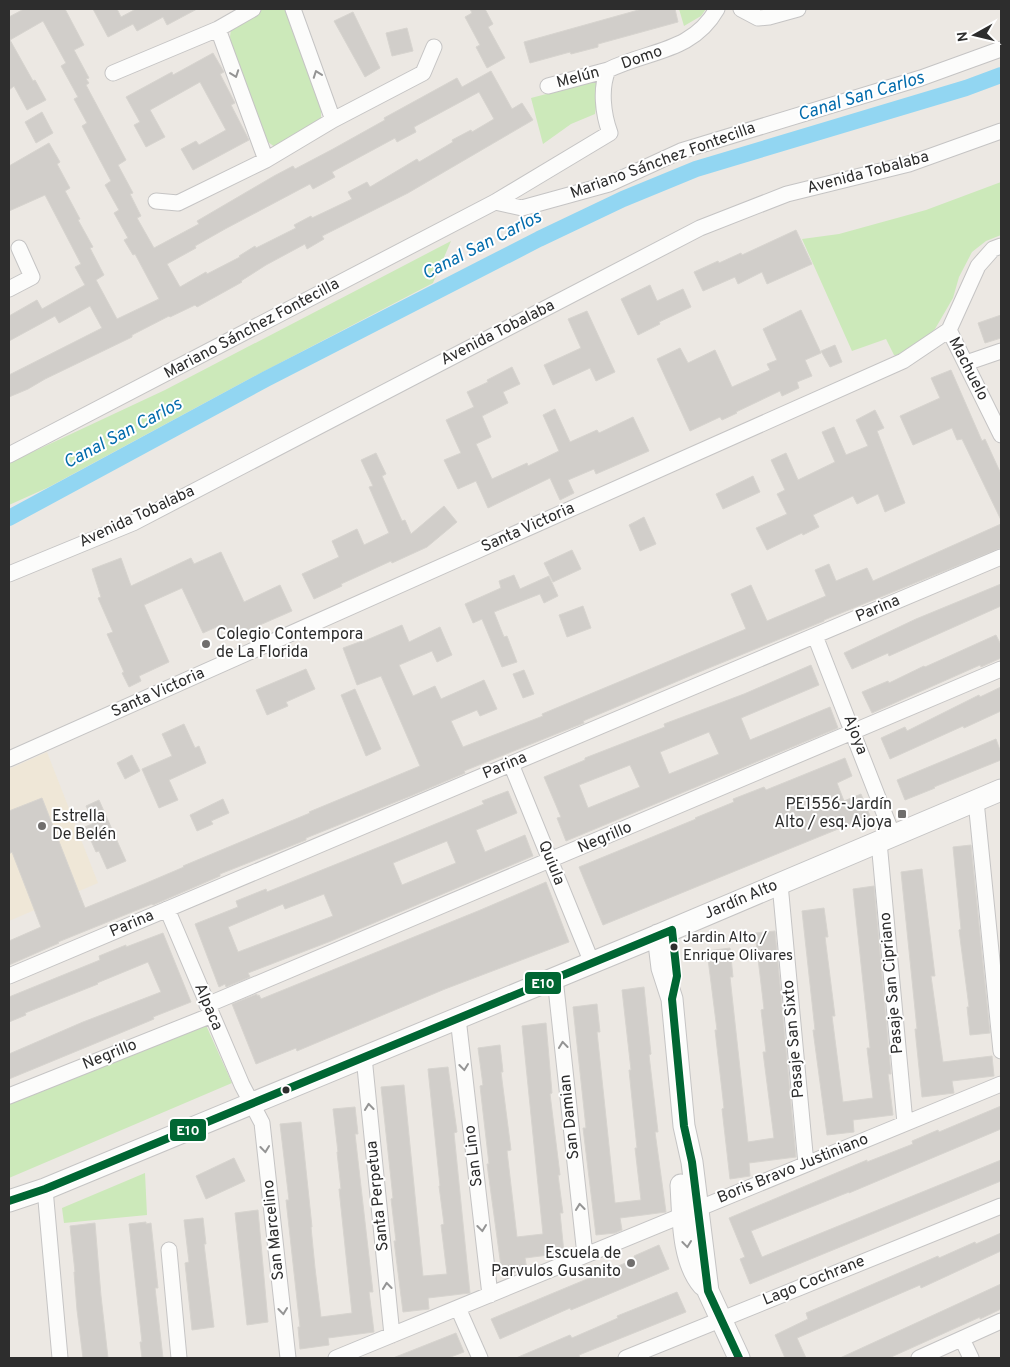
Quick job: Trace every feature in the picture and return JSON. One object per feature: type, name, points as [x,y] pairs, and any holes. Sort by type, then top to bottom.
[{"type":"street","points":[[113,73],[252,9]]},
{"type":"street","points":[[293,9],[333,120]]},
{"type":"street","name":"Domo","points":[[607,126],[604,106],[604,84],[608,70],[618,65],[655,54],[690,38],[701,30],[717,9]]},
{"type":"street","points":[[740,9],[758,18],[798,9]]},
{"type":"street","points":[[225,20],[266,160]]},
{"type":"street","points":[[156,201],[178,203],[266,160],[333,120],[423,73],[434,47]]},
{"type":"street","name":"Mariano Sánchez Fontecilla","points":[[495,202],[522,208],[609,184],[681,151],[921,78],[1001,49]]},
{"type":"street","name":"Melún","points":[[548,86],[608,70]]},
{"type":"street","name":"Mariano Sánchez Fontecilla","points":[[9,455],[495,202],[610,133],[607,126]]},
{"type":"street","name":"Avenida Tobalaba","points":[[9,574],[133,523],[700,228],[787,194],[909,164],[1001,131]]},
{"type":"street","points":[[949,330],[978,266],[992,250],[1001,246]]},
{"type":"street","points":[[9,289],[32,277],[19,248]]},
{"type":"street","name":"Machuelo","points":[[949,330],[1001,435]]},
{"type":"street","name":"Santa Victoria","points":[[9,759],[903,361],[949,330]]},
{"type":"street","points":[[966,363],[1001,351]]},
{"type":"street","name":"Parina","points":[[9,976],[1001,557]]},
{"type":"street","name":"Ajoya","points":[[815,636],[854,732],[886,839]]},
{"type":"street","name":"Negrillo","points":[[9,1096],[550,861],[1001,669]]},
{"type":"street","name":"Quiula","points":[[511,764],[592,963]]},
{"type":"street","name":"Jardín Alto","points":[[9,1202],[46,1189],[592,963],[1001,790]]},
{"type":"street","points":[[976,801],[1001,1051]]},
{"type":"street","name":"Pasaje San Cipriano","points":[[886,839],[905,1123]]},
{"type":"street","name":"Pasaje San Sixto","points":[[780,884],[806,1164]]},
{"type":"street","name":"Alpaca","points":[[167,909],[209,1010],[252,1103]]},
{"type":"street","points":[[665,932],[677,976],[672,999],[684,1126],[692,1162],[690,1212],[708,1291],[739,1358]]},
{"type":"street","name":"San Damian","points":[[555,978],[585,1255]]},
{"type":"street","name":"San Lino","points":[[458,1018],[490,1295]]},
{"type":"street","name":"Santa Perpetua","points":[[364,1057],[392,1335]]},
{"type":"street","name":"Boris Bravo Justiniano","points":[[336,1358],[1001,1084]]},
{"type":"street","name":"San Marcelino","points":[[252,1103],[262,1122],[288,1358]]},
{"type":"street","points":[[46,1189],[60,1358]]},
{"type":"street","name":"Lago Cochrane","points":[[626,1358],[1001,1206]]},
{"type":"street","points":[[170,1250],[178,1358]]},
{"type":"street","points":[[458,1308],[480,1358]]},
{"type":"street","points":[[919,1358],[1001,1322]]},
{"type":"street","points":[[962,1339],[971,1358]]},
{"type":"shaded area","name":"Estrella De Belén","points":[[47,752],[98,883],[9,921],[9,769]]},
{"type":"green space","points":[[259,9],[290,9],[314,91],[321,107],[321,122],[275,147],[265,140],[232,48],[230,37],[231,29]]},
{"type":"green space","points":[[679,9],[706,9],[701,16],[684,26]]},
{"type":"green space","points":[[600,80],[595,114],[571,124],[543,144],[531,98]]},
{"type":"green space","points":[[1001,182],[1001,235],[986,241],[972,252],[959,277],[953,298],[935,329],[925,339],[897,356],[894,355],[886,339],[852,351],[802,239],[839,234],[926,210]]},
{"type":"green space","points":[[451,241],[433,283],[249,379],[49,487],[9,505],[9,463],[165,390]]},
{"type":"green space","points":[[205,1023],[232,1083],[9,1178],[9,1102]]},
{"type":"green space","points":[[145,1173],[147,1215],[64,1223],[62,1208]]},
{"type":"building","points":[[24,9],[65,9],[84,45],[74,50],[89,78],[86,79],[89,83],[86,85],[126,160],[118,165],[133,193],[130,194],[141,216],[137,218],[154,248],[199,224],[197,221],[274,176],[293,166],[295,169],[333,149],[385,120],[384,118],[457,78],[462,87],[491,71],[512,109],[522,103],[533,120],[408,193],[322,236],[324,239],[307,249],[305,244],[266,265],[242,282],[197,307],[195,305],[169,316],[132,335],[132,337],[9,397],[9,375],[102,328],[90,306],[59,323],[55,316],[9,341],[9,316],[37,300],[42,309],[85,285],[75,267],[81,264],[45,195],[9,211],[9,166],[49,143],[60,162],[57,164],[70,188],[65,191],[93,247],[90,248],[104,275],[96,280],[117,319],[159,299],[135,254],[133,255],[124,240],[128,238],[114,213],[119,210],[105,185],[111,181],[82,126],[87,123],[74,99],[78,97],[61,66],[66,63],[43,21],[10,40],[46,100],[27,110],[14,86],[9,90],[9,17]],"holes":[[[479,92],[494,119],[472,132],[471,130],[452,140],[453,142],[419,162],[417,159],[370,187],[367,182],[348,192],[352,199],[312,218],[311,216],[294,225],[296,228],[256,248],[255,246],[240,257],[207,274],[206,272],[180,287],[167,264],[225,229],[310,184],[313,189],[335,177],[332,172],[395,138],[397,142],[416,132],[414,127]]]},
{"type":"building","points":[[93,9],[117,9],[121,17],[136,9],[197,9],[167,25],[163,17],[137,31],[133,24],[108,37]]},
{"type":"building","points":[[470,9],[485,9],[493,24],[488,27],[505,58],[487,68],[476,47],[480,45],[465,17],[472,13]]},
{"type":"building","points":[[642,9],[675,9],[678,22],[598,44],[598,47],[571,54],[570,52],[530,63],[524,42]]},
{"type":"building","points":[[353,12],[380,68],[365,77],[334,21]]},
{"type":"building","points":[[407,28],[413,51],[392,56],[386,33]]},
{"type":"building","points":[[213,53],[224,72],[220,74],[235,103],[231,105],[249,140],[193,170],[181,149],[196,141],[199,145],[226,130],[200,82],[150,110],[165,137],[146,147],[134,125],[140,122],[126,97],[172,72],[173,75]]},
{"type":"building","points":[[42,112],[53,133],[36,143],[25,122]]},
{"type":"building","points":[[796,230],[812,264],[767,284],[762,272],[738,284],[735,277],[703,291],[694,272],[718,261],[719,263],[741,253],[742,255]]},
{"type":"building","points":[[650,285],[657,301],[683,289],[691,307],[659,322],[660,324],[638,335],[621,299]]},
{"type":"building","points":[[801,310],[821,353],[805,360],[812,376],[797,382],[799,388],[782,396],[780,391],[722,420],[720,417],[690,431],[657,359],[680,348],[688,363],[715,350],[732,387],[770,370],[767,364],[777,360],[763,329]]},
{"type":"building","points":[[587,311],[615,372],[596,381],[590,368],[553,385],[544,365],[581,348],[568,319]]},
{"type":"building","points":[[1001,315],[1001,338],[985,343],[978,323]]},
{"type":"building","points":[[835,345],[842,362],[830,367],[821,351]]},
{"type":"building","points":[[512,367],[520,384],[503,392],[508,403],[482,416],[491,437],[476,444],[492,479],[527,463],[528,466],[559,451],[543,415],[555,409],[570,442],[597,430],[599,433],[633,417],[649,451],[596,474],[594,469],[568,480],[574,493],[560,500],[550,478],[488,508],[476,481],[458,489],[444,460],[461,453],[446,420],[474,407],[467,392]]},
{"type":"building","points":[[951,370],[982,441],[985,439],[1001,474],[1001,520],[962,439],[957,440],[952,428],[913,445],[900,416],[940,398],[931,378]]},
{"type":"building","points":[[875,410],[884,428],[877,431],[905,503],[885,512],[878,494],[857,504],[853,496],[813,515],[819,527],[767,550],[756,528],[787,514],[777,494],[785,490],[771,460],[786,453],[798,480],[835,462],[822,432],[834,427],[846,455],[868,446],[856,420]]},
{"type":"building","points":[[376,453],[386,474],[382,476],[402,521],[405,520],[411,534],[444,506],[457,522],[427,547],[341,584],[342,586],[314,599],[302,574],[339,557],[332,541],[357,529],[364,545],[389,533],[369,487],[373,486],[361,460]]},
{"type":"building","points":[[753,476],[760,492],[723,509],[716,494]]},
{"type":"building","points":[[644,517],[656,544],[640,551],[629,525]]},
{"type":"building","points":[[1001,524],[1001,548],[704,670],[583,721],[584,723],[464,771],[465,773],[413,795],[220,874],[220,876],[153,905],[58,942],[9,965],[9,941],[41,927],[12,852],[9,854],[9,811],[42,798],[85,908],[420,766],[381,676],[357,685],[343,648],[402,625],[409,642],[440,627],[452,655],[437,662],[432,651],[399,665],[413,696],[435,686],[441,699],[484,680],[497,709],[480,716],[477,710],[451,721],[463,747],[543,716],[542,714],[746,629],[731,594],[751,585],[767,621],[826,596],[815,570],[829,564],[836,581],[867,568],[873,581]]},
{"type":"building","points":[[572,550],[581,569],[553,582],[544,563]]},
{"type":"building","points":[[221,552],[244,602],[280,585],[292,611],[230,638],[223,624],[203,633],[182,588],[144,605],[169,662],[139,676],[141,681],[129,687],[107,634],[113,632],[98,598],[101,597],[92,569],[121,558],[131,586],[191,558],[194,564]]},
{"type":"building","points":[[514,575],[520,589],[549,576],[558,596],[544,603],[540,594],[494,612],[504,637],[507,636],[517,662],[502,667],[482,619],[473,623],[465,604],[501,588],[499,581]]},
{"type":"building","points":[[1001,584],[1001,606],[889,656],[888,653],[852,669],[844,653],[916,619]]},
{"type":"building","points":[[583,606],[591,628],[567,637],[559,615]]},
{"type":"building","points":[[996,635],[1001,645],[1001,658],[981,667],[980,665],[872,713],[862,692],[888,681],[889,683]]},
{"type":"building","points":[[811,665],[819,685],[741,718],[750,740],[830,707],[838,728],[566,841],[557,818],[561,817],[544,777],[585,760],[585,758],[665,727],[664,724],[744,694]],"holes":[[[709,732],[719,754],[669,774],[660,752]],[[630,765],[640,787],[588,808],[579,785]]]},
{"type":"building","points":[[306,669],[315,689],[286,702],[288,706],[267,715],[256,690]]},
{"type":"building","points":[[524,670],[534,694],[523,698],[513,674]]},
{"type":"building","points":[[1001,687],[1001,711],[890,759],[881,738],[905,727],[907,731],[979,695],[980,697]]},
{"type":"building","points":[[355,689],[381,749],[366,756],[341,695]]},
{"type":"building","points":[[184,724],[195,748],[199,746],[206,763],[169,780],[178,800],[159,808],[142,769],[172,756],[162,734]]},
{"type":"building","points":[[996,739],[1001,753],[1001,760],[905,800],[897,780]]},
{"type":"building","points":[[132,755],[140,771],[125,779],[117,763]]},
{"type":"building","points":[[845,758],[852,776],[837,783],[844,801],[861,794],[870,816],[603,925],[579,867],[696,819],[734,802],[733,799],[764,787],[766,790]]},
{"type":"building","points":[[508,791],[517,813],[476,830],[485,852],[525,835],[533,856],[331,941],[248,973],[250,977],[226,987],[225,984],[219,987],[195,924],[238,907],[236,901],[266,889],[267,892],[399,839],[484,804],[482,801]],"holes":[[[447,841],[456,863],[402,885],[393,863]],[[324,894],[333,916],[238,952],[228,927],[283,904],[285,909]]]},
{"type":"building","points":[[223,799],[229,813],[211,821],[213,824],[197,831],[190,815]]},
{"type":"building","points":[[99,800],[126,861],[107,869],[99,851],[96,852],[85,827],[94,823],[86,806]]},
{"type":"building","points":[[971,845],[990,1033],[970,1035],[967,1007],[969,1007],[959,930],[961,929],[953,847]]},
{"type":"building","points":[[922,869],[935,976],[931,976],[943,1062],[992,1056],[994,1076],[952,1081],[954,1093],[922,1097],[901,872]]},
{"type":"building","points":[[546,882],[569,942],[445,989],[297,1051],[296,1048],[256,1064],[232,1004],[257,994],[261,999]]},
{"type":"building","points":[[874,886],[891,1074],[888,1074],[893,1115],[853,1120],[854,1132],[827,1135],[813,1030],[815,1030],[802,911],[824,908],[828,937],[825,937],[835,1016],[832,1016],[843,1102],[873,1098],[867,1048],[870,1048],[853,889]]},
{"type":"building","points":[[775,931],[796,1157],[749,1163],[750,1176],[730,1179],[715,1030],[717,1030],[707,951],[730,948],[733,977],[730,977],[748,1142],[774,1138],[763,1052],[766,1052],[761,1010],[764,1009],[755,933]]},
{"type":"building","points":[[163,933],[191,1002],[9,1079],[9,1054],[83,1022],[161,992],[148,962],[25,1013],[26,1015],[9,1022],[9,997],[100,960],[99,956]]},
{"type":"building","points":[[644,987],[651,1054],[649,1055],[658,1132],[655,1132],[666,1212],[620,1218],[622,1230],[615,1233],[596,1235],[583,1128],[586,1128],[573,1007],[597,1004],[600,1032],[597,1032],[615,1203],[641,1200],[629,1070],[631,1070],[622,990]]},
{"type":"building","points":[[546,1023],[552,1093],[550,1094],[563,1213],[560,1213],[564,1253],[525,1258],[527,1269],[520,1272],[502,1274],[487,1164],[489,1164],[480,1086],[483,1085],[478,1048],[500,1045],[503,1072],[501,1072],[511,1150],[507,1151],[517,1237],[543,1234],[522,1026]]},
{"type":"building","points":[[448,1067],[457,1132],[454,1133],[470,1293],[428,1298],[429,1309],[403,1312],[394,1241],[396,1241],[391,1199],[393,1198],[381,1087],[404,1085],[423,1276],[447,1274],[441,1225],[444,1224],[428,1069]]},
{"type":"building","points":[[1001,1106],[1001,1129],[849,1193],[751,1231],[762,1257],[1001,1160],[1001,1181],[750,1284],[740,1259],[745,1257],[729,1218],[867,1160],[867,1162],[913,1144],[912,1141],[938,1130],[939,1132]]},
{"type":"building","points":[[355,1107],[358,1134],[355,1134],[373,1292],[369,1292],[374,1332],[328,1338],[329,1345],[300,1349],[298,1327],[300,1327],[286,1200],[289,1200],[280,1124],[301,1122],[321,1317],[352,1313],[333,1109]]},
{"type":"building","points":[[234,1158],[245,1181],[206,1199],[196,1176]]},
{"type":"building","points":[[258,1210],[268,1322],[247,1325],[235,1213]]},
{"type":"building","points":[[203,1218],[206,1244],[204,1244],[214,1327],[192,1330],[185,1263],[189,1262],[184,1220]]},
{"type":"building","points":[[146,1222],[146,1224],[151,1223],[158,1288],[155,1288],[163,1358],[142,1358],[140,1342],[142,1342],[129,1224]]},
{"type":"building","points":[[95,1223],[108,1358],[83,1358],[77,1310],[70,1226]]},
{"type":"building","points":[[1001,1233],[1001,1251],[921,1288],[920,1285],[797,1338],[806,1358],[785,1358],[775,1335],[808,1319],[806,1313],[938,1256],[939,1258]]},
{"type":"building","points":[[659,1245],[669,1269],[571,1310],[570,1308],[500,1339],[491,1319],[635,1259],[634,1256]]},
{"type":"building","points":[[1001,1284],[1001,1309],[980,1319],[980,1317],[889,1358],[840,1358]]},
{"type":"building","points":[[677,1292],[686,1312],[579,1355],[580,1358],[516,1358],[570,1335],[572,1338],[618,1318],[617,1316]]},
{"type":"building","points":[[456,1333],[464,1352],[448,1358],[393,1358]]},
{"type":"waterway","name":"Canal San Carlos","points":[[9,518],[266,379],[539,239],[623,199],[696,169],[966,88],[1001,75]]},
{"type":"transit line","name":"E10","points":[[9,1201],[45,1189],[672,930],[677,976],[672,999],[684,1126],[692,1162],[708,1291],[739,1358]]},
{"type":"place","name":"Colegio Contempora de La Florida","points":[[206,644]]},
{"type":"place","name":"PE1556-Jardín Alto / esq. Ajoya","points":[[902,814]]},
{"type":"place","name":"Estrella De Belén","points":[[42,826]]},
{"type":"place","name":"Jardin Alto / Enrique Olivares","points":[[674,947]]},
{"type":"place","name":"Escuela de Parvulos Gusanito","points":[[631,1263]]}]
